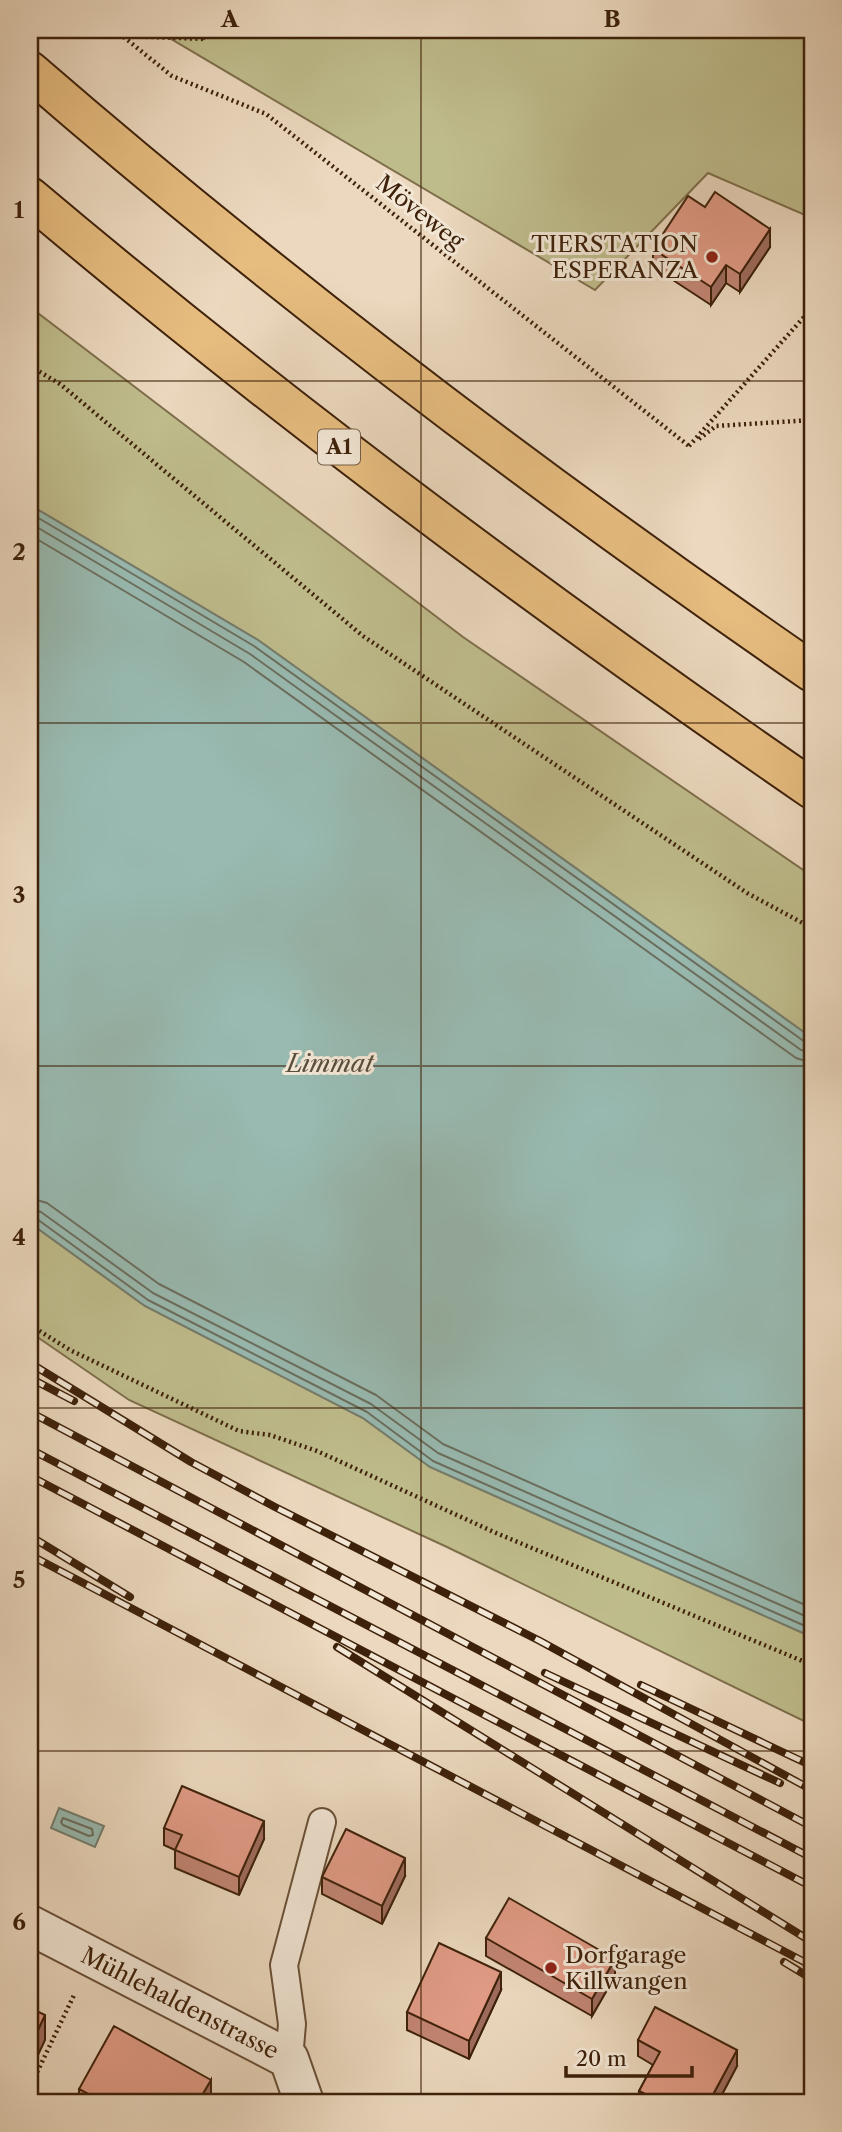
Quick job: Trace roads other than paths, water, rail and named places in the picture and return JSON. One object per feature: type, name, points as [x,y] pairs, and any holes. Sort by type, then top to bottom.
[{"type":"highway","points":[[30,71],[237,244],[424,390],[605,525],[812,672]]},
{"type":"highway","name":"A1","points":[[30,197],[167,310],[375,474],[549,603],[812,789]]},
{"type":"street","name":"Mühlehaldenstrasse","points":[[30,1925],[289,2059],[304,2102]]},
{"type":"lane","points":[[289,2059],[292,2024],[284,1965],[322,1822]]},
{"type":"water","name":"Limmat","points":[[30,505],[258,640],[812,1038],[812,1637],[430,1467],[363,1418],[145,1306],[30,1223]]},
{"type":"water","points":[[59,1808],[104,1826],[95,1847],[51,1828]]},
{"type":"railway","points":[[30,1363],[191,1462],[540,1641],[812,1790]]},
{"type":"railway","points":[[30,1378],[74,1401]]},
{"type":"railway","points":[[30,1412],[812,1827]]},
{"type":"railway","points":[[30,1449],[812,1858]]},
{"type":"railway","points":[[30,1476],[812,1887]]},
{"type":"railway","points":[[30,1536],[130,1597]]},
{"type":"railway","points":[[30,1555],[812,1966]]},
{"type":"railway","points":[[337,1647],[812,1942]]},
{"type":"railway","points":[[545,1673],[780,1783]]},
{"type":"railway","points":[[641,1685],[812,1766]]},
{"type":"railway","points":[[784,1962],[812,1979]]},
{"type":"place","name":"TIERSTATION ESPERANZA","points":[[712,257]]},
{"type":"place","name":"Dorfgarage Killwangen","points":[[551,1968]]}]
